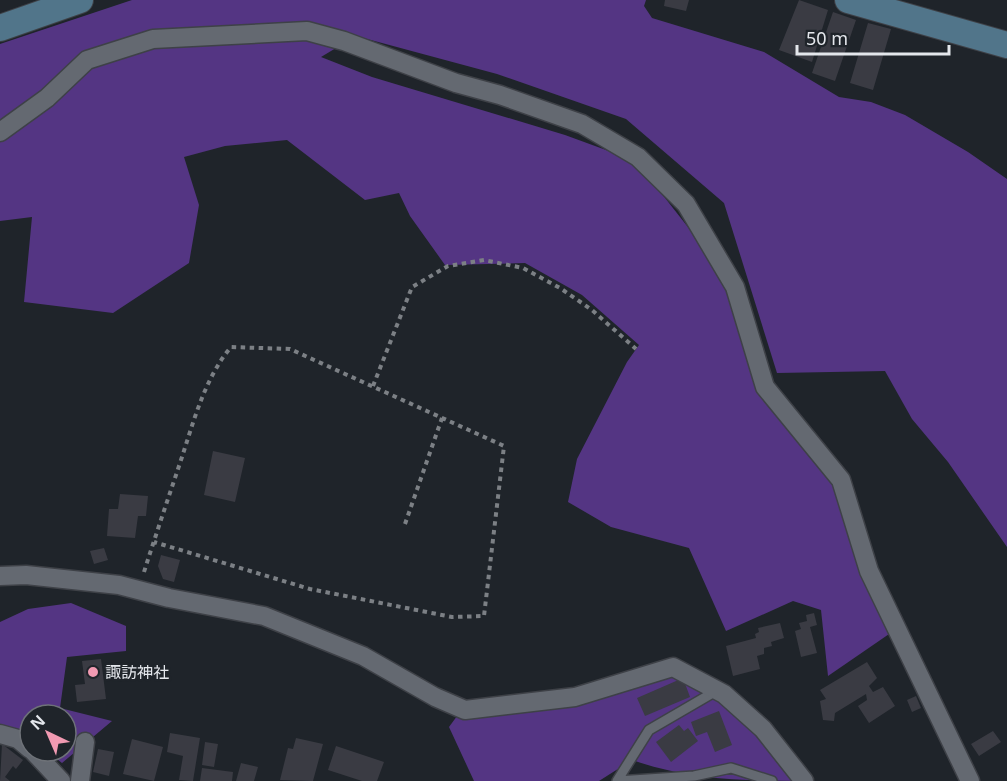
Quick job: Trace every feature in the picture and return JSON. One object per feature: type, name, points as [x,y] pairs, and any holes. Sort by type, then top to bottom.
[{"type":"street","points":[[0,28],[80,0]]},
{"type":"street","points":[[848,0],[1007,45]]},
{"type":"street","points":[[0,132],[47,98],[87,60],[153,39],[307,31],[344,41],[456,83],[500,95],[582,124],[638,157],[686,204],[735,287],[765,387],[841,480],[869,571],[970,781]]},
{"type":"street","points":[[0,576],[38,577],[119,585],[274,620],[363,656],[435,697],[465,710],[575,697],[673,667],[724,694],[763,729],[804,781]]},
{"type":"street","points":[[2,735],[18,731]]},
{"type":"street","points":[[2,735],[18,738]]},
{"type":"street","points":[[80,781],[85,742]]},
{"type":"street","points":[[44,763],[61,781]]},
{"type":"lane","points":[[617,781],[649,730],[716,691]]},
{"type":"lane","points":[[617,781],[694,776],[731,768],[772,781]]},
{"type":"path","points":[[373,386],[412,287],[448,266],[484,260],[523,268],[560,288],[592,309],[636,349]]},
{"type":"path","points":[[138,590],[198,408],[220,360],[231,347],[290,349],[504,446],[484,616],[452,617],[310,589],[154,542]]},
{"type":"path","points":[[405,524],[442,418]]},
{"type":"shaded area","points":[[132,0],[646,0],[644,6],[652,18],[764,52],[839,97],[871,102],[905,115],[968,152],[1007,179],[1007,547],[948,462],[912,419],[885,371],[777,373],[724,203],[626,119],[497,74],[356,36],[321,57],[372,77],[565,135],[636,161],[735,287],[765,387],[841,480],[892,632],[828,676],[821,610],[793,601],[726,631],[689,548],[611,527],[568,502],[577,459],[627,362],[639,345],[582,295],[525,263],[445,265],[410,216],[399,193],[365,200],[287,140],[225,146],[184,157],[199,205],[189,263],[113,313],[24,302],[32,217],[0,221],[0,44]]},
{"type":"shaded area","points":[[71,603],[126,626],[126,651],[67,657],[61,703],[18,703],[18,736],[0,733],[0,622],[28,609]]},
{"type":"shaded area","points":[[677,669],[717,693],[804,781],[717,778],[674,772],[632,760],[599,781],[474,781],[449,727],[460,712]]},
{"type":"shaded area","points":[[78,712],[112,721],[78,750]]},
{"type":"building","points":[[665,0],[689,0],[686,11],[664,6]]},
{"type":"building","points":[[799,0],[828,10],[812,62],[779,50]]},
{"type":"building","points":[[833,12],[856,20],[835,81],[812,73]]},
{"type":"building","points":[[868,23],[891,29],[873,90],[850,83]]},
{"type":"building","points":[[213,451],[245,458],[235,502],[204,495]]},
{"type":"building","points":[[120,494],[148,496],[146,516],[138,516],[135,538],[107,536],[109,509],[118,509]]},
{"type":"building","points":[[104,548],[108,560],[94,564],[90,551]]},
{"type":"building","points":[[161,555],[180,560],[174,582],[163,579],[158,566]]},
{"type":"building","points":[[814,613],[817,625],[810,627],[817,653],[801,657],[795,631],[801,629],[799,623],[807,621],[806,615]]},
{"type":"building","points":[[780,623],[784,638],[771,642],[772,646],[764,648],[764,654],[757,656],[760,669],[733,676],[726,646],[756,638],[758,628]]},
{"type":"building","name":"諏訪神社","points":[[101,659],[106,699],[77,702],[75,685],[85,684],[82,661]]},
{"type":"building","points":[[867,662],[877,678],[869,686],[873,692],[883,687],[895,706],[869,723],[858,706],[867,700],[866,694],[835,713],[834,721],[823,720],[820,701],[826,699],[820,690]]},
{"type":"building","points":[[683,678],[690,697],[645,716],[637,698]]},
{"type":"building","points":[[916,696],[921,708],[912,712],[907,700]]},
{"type":"building","points":[[719,711],[732,745],[715,752],[707,732],[696,736],[691,722]]},
{"type":"building","points":[[679,725],[684,731],[688,728],[698,741],[671,762],[656,742]]},
{"type":"building","points":[[993,731],[1001,742],[979,756],[971,744]]},
{"type":"building","points":[[170,733],[200,738],[193,781],[179,780],[183,756],[167,752]]},
{"type":"building","points":[[296,738],[323,744],[313,781],[280,780],[288,748],[293,749]]},
{"type":"building","points":[[132,739],[163,747],[154,781],[123,774]]},
{"type":"building","points":[[205,742],[218,744],[214,767],[202,765]]},
{"type":"building","points":[[2,744],[18,756],[18,763],[21,763],[16,769],[13,766],[5,777],[10,781],[0,781]]},
{"type":"building","points":[[336,746],[384,762],[377,781],[362,781],[328,770]]},
{"type":"building","points":[[98,749],[114,752],[109,776],[93,772]]},
{"type":"building","points":[[241,763],[258,767],[254,781],[236,781]]},
{"type":"building","points":[[202,768],[233,772],[232,781],[200,781]]},
{"type":"place","name":"諏訪神社","points":[[93,672]]}]
